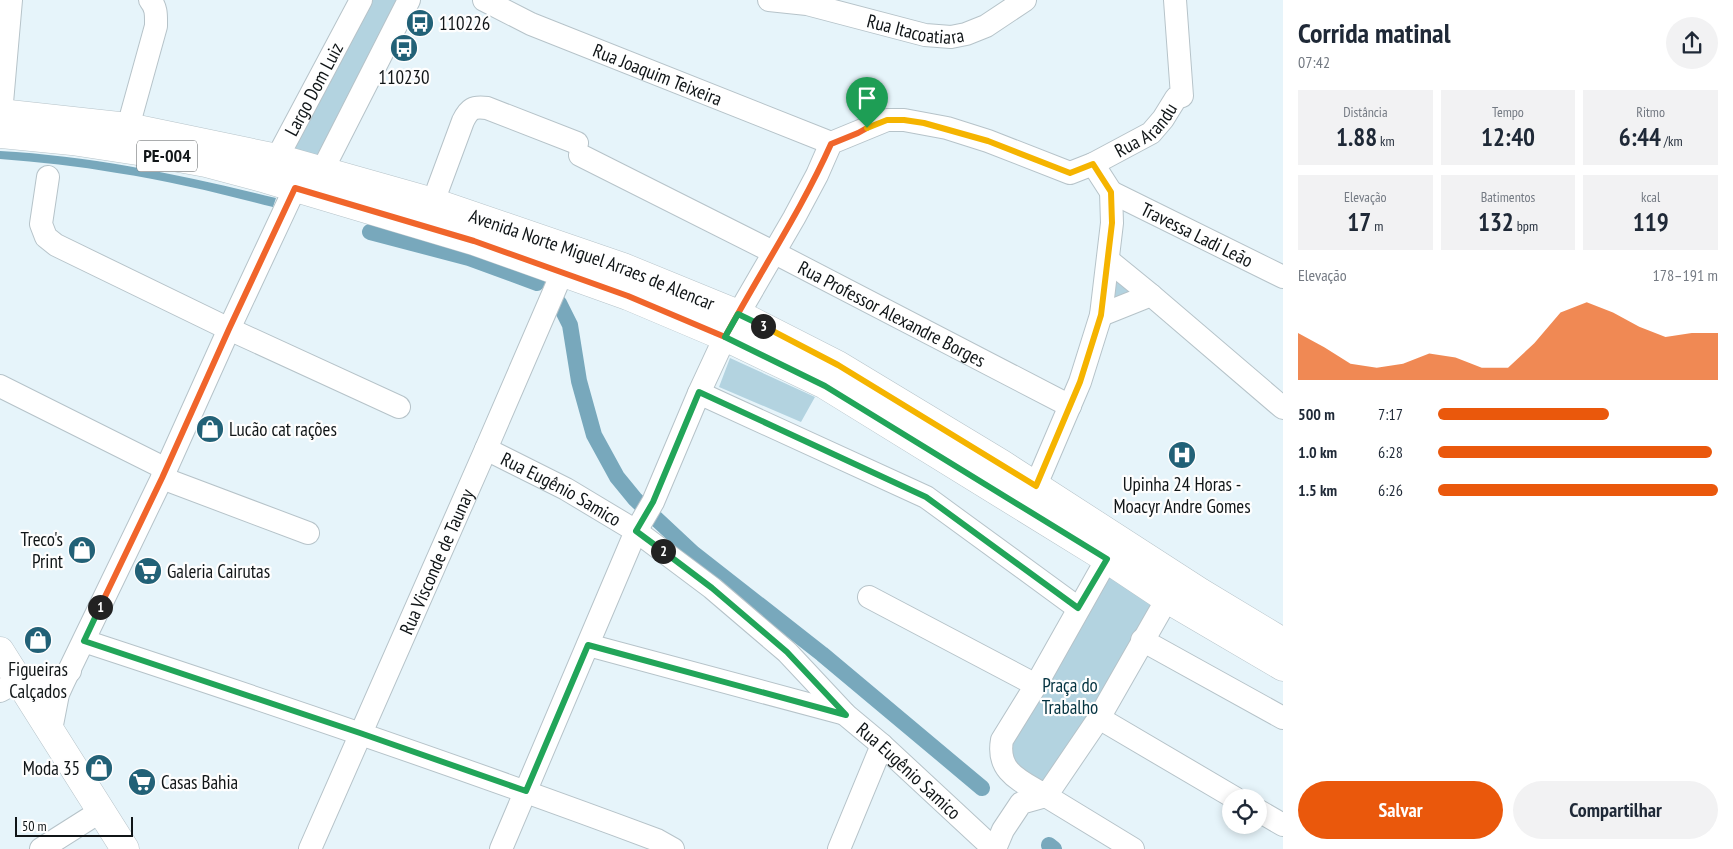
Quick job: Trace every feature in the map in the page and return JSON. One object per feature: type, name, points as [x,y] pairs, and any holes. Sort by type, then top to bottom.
[{"type":"main road","name":"Avenida Norte Miguel Arraes de Alencar","points":[[0,122],[128,127],[210,142],[562,273],[628,296],[736,326],[838,365],[1036,486],[1200,592],[1283,642]]},
{"type":"main road","name":"Avenida Norte Miguel Arraes de Alencar","points":[[0,122],[72,141],[206,163],[292,174],[432,202],[623,267],[736,326],[825,386],[1107,559],[1167,598],[1283,667]]},
{"type":"main road","points":[[0,651],[10,686],[51,730],[125,849]]},
{"type":"street","points":[[0,122],[11,0]]},
{"type":"street","points":[[128,127],[156,26],[156,13],[154,5],[150,0]]},
{"type":"street","name":"Largo Dom Luiz","points":[[292,174],[361,0]]},
{"type":"street","points":[[51,730],[58,694],[164,473],[229,329],[292,174],[409,0]]},
{"type":"street","name":"Rua Joaquim Teixeira","points":[[484,0],[532,24],[831,144]]},
{"type":"street","name":"Rua Itacoatiara","points":[[769,0],[807,4],[925,35],[950,37],[966,34],[986,26],[1025,0]]},
{"type":"street","name":"Rua Arandu","points":[[831,144],[887,120],[904,120],[947,128],[988,141],[1070,173],[1093,164],[1151,133],[1163,119],[1176,98],[1182,96],[1175,0]]},
{"type":"street","name":"Rua Professor Alexandre Borges","points":[[432,202],[468,111],[473,108],[487,108],[578,149],[1070,406]]},
{"type":"street","points":[[0,122],[136,136],[267,167],[265,171],[154,145],[0,122]]},
{"type":"street","points":[[501,849],[639,527],[653,502],[699,392],[817,175],[831,144]]},
{"type":"street","points":[[1036,486],[1083,373],[1101,315],[1112,223],[1111,192],[1093,164]]},
{"type":"street","points":[[292,174],[412,207],[583,262],[696,307],[690,315],[587,273],[465,232],[295,180],[292,174]]},
{"type":"street","points":[[48,177],[41,224],[46,237],[56,245],[229,329],[399,407]]},
{"type":"street","name":"Travessa Ladi Leão","points":[[1111,192],[1283,277]]},
{"type":"street","points":[[1108,260],[1283,408]]},
{"type":"street","name":"Rua Visconde de Taunay","points":[[310,849],[562,273]]},
{"type":"street","points":[[1101,315],[1151,295]]},
{"type":"street","points":[[736,326],[885,402],[1079,522],[1070,532],[964,461],[875,407],[822,376],[739,336],[736,326]]},
{"type":"street","points":[[0,386],[164,473],[308,533]]},
{"type":"street","points":[[699,392],[926,497],[1078,608]]},
{"type":"street","name":"Rua Eugênio Samico","points":[[486,448],[639,527],[787,652],[846,715],[998,843]]},
{"type":"street","points":[[1283,649],[1095,533],[1090,542],[1200,612],[1283,661]]},
{"type":"street","points":[[1107,559],[1036,685],[1002,740],[1000,748],[1004,766],[1010,773],[1133,849]]},
{"type":"street","points":[[870,597],[1036,685]]},
{"type":"street","points":[[998,843],[1021,803],[1046,796],[1099,718],[1167,598]]},
{"type":"street","points":[[1142,640],[1283,718]]},
{"type":"street","points":[[84,641],[360,733],[526,791],[657,840],[673,849]]},
{"type":"street","points":[[588,645],[846,715]]},
{"type":"street","points":[[10,686],[53,683],[70,671]]},
{"type":"street","points":[[1099,718],[1222,790]]},
{"type":"street","points":[[839,849],[882,746]]},
{"type":"street","points":[[40,849],[101,811]]},
{"type":"street","points":[[1267,816],[1283,825]]},
{"type":"green space","points":[[365,0],[402,0],[319,163],[288,156]]},
{"type":"green space","points":[[1111,269],[1144,295],[1106,308]]},
{"type":"green space","points":[[730,358],[815,397],[801,422],[719,387]]},
{"type":"green space","name":"Praça do Trabalho","points":[[1107,576],[1154,601],[1053,780],[1042,782],[1012,762],[1010,747]]},
{"type":"shaded area","points":[[0,151],[104,162],[208,182],[276,198],[273,207],[137,176],[73,166],[0,159]]},
{"type":"waterway","points":[[370,232],[469,258],[537,283]]},
{"type":"waterway","points":[[559,303],[570,325],[579,381],[594,435],[617,477],[635,499],[693,553],[822,654],[982,788]]},
{"type":"waterway","points":[[1049,845],[1054,849]]},
{"type":"place","name":"110226","points":[[420,23]]},
{"type":"place","name":"110230","points":[[404,48]]},
{"type":"place","name":"Lucão cat rações","points":[[210,429]]},
{"type":"place","name":"Upinha 24 Horas - Moacyr Andre Gomes","points":[[1182,455]]},
{"type":"place","name":"Treco's Print","points":[[82,550]]},
{"type":"place","name":"Galeria Cairutas","points":[[148,571]]},
{"type":"place","name":"Figueiras Calçados","points":[[38,640]]},
{"type":"place","name":"Moda 35","points":[[99,768]]},
{"type":"place","name":"Casas Bahia","points":[[142,782]]},
{"type":"route","points":[[867,128],[831,144],[817,175],[775,253],[738,314],[725,337],[628,296],[474,241],[295,188],[162,478],[84,641],[360,733],[526,791],[588,645],[846,715],[787,652],[712,588],[636,531],[653,502],[699,392],[926,497],[1078,608],[1107,559],[825,386],[725,337],[738,314],[838,365],[1036,486],[1080,382],[1101,315],[1112,223],[1111,192],[1093,164],[1070,173],[988,141],[924,123],[887,120],[867,128]]}]
